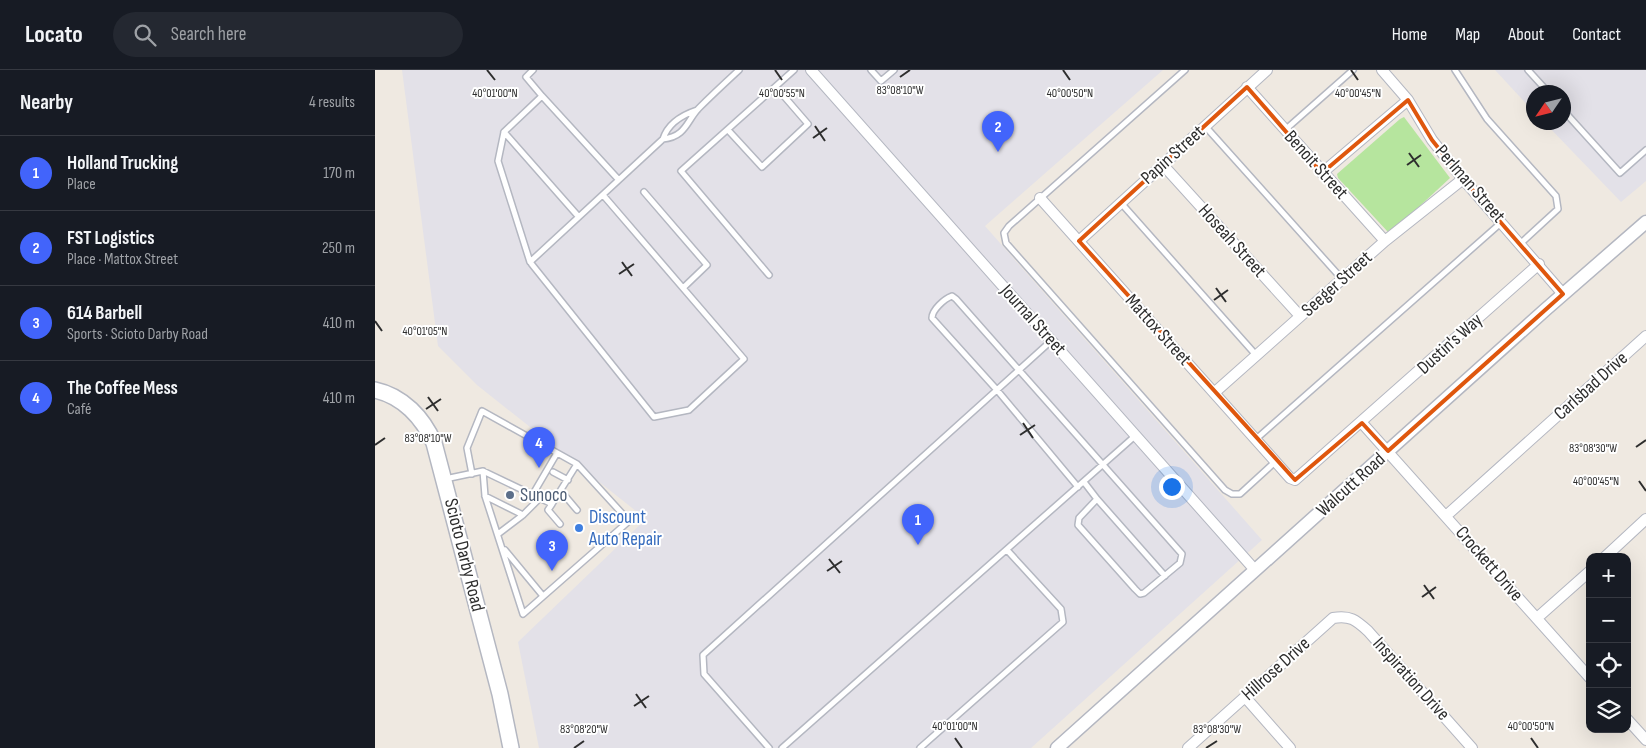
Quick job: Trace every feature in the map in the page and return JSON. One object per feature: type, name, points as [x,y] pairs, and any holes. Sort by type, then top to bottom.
[{"type":"main road","name":"Scioto Darby Road","points":[[375,390],[399,400],[419,418],[433,443],[497,684],[511,748]]},
{"type":"street","name":"Journal Street","points":[[811,70],[1255,570]]},
{"type":"street","name":"Papin Street","points":[[1079,241],[1267,70]]},
{"type":"street","name":"Perlman Street","points":[[1382,70],[1408,100],[1432,140],[1463,179],[1502,221],[1563,294]]},
{"type":"street","name":"Benoit Street","points":[[1247,87],[1322,173],[1385,241]]},
{"type":"street","points":[[1322,173],[1408,100]]},
{"type":"street","name":"Hoseah Street","points":[[1163,165],[1300,316]]},
{"type":"street","name":"Seeger Street","points":[[1214,393],[1385,241],[1463,179]]},
{"type":"street","name":"Mattox Street","points":[[1040,198],[1275,461]]},
{"type":"street","name":"Walcutt Road","points":[[1057,748],[1563,294],[1646,222]]},
{"type":"street","name":"Dustin's Way","points":[[1275,461],[1290,478],[1297,479],[1539,264]]},
{"type":"street","name":"Carlsbad Drive","points":[[1447,515],[1646,336]]},
{"type":"street","points":[[1362,423],[1388,452]]},
{"type":"street","name":"Crockett Drive","points":[[1388,452],[1447,515],[1586,673]]},
{"type":"street","points":[[1609,553],[1646,520]]},
{"type":"street","points":[[1537,618],[1586,575]]},
{"type":"street","name":"Hillrose Drive","points":[[1188,748],[1333,618],[1345,616]]},
{"type":"street","name":"Inspiration Drive","points":[[1345,616],[1356,619],[1368,631],[1472,748]]},
{"type":"street","points":[[1245,697],[1290,748]]},
{"type":"street","points":[[1631,723],[1646,740]]},
{"type":"lane","points":[[533,70],[526,77],[618,179]]},
{"type":"lane","points":[[663,139],[672,138],[690,124],[697,110],[739,70]]},
{"type":"lane","points":[[769,275],[681,171],[794,70]]},
{"type":"lane","points":[[871,70],[881,81],[894,70]]},
{"type":"lane","points":[[1185,70],[1009,226],[1005,233],[1006,242],[1219,483],[1232,494],[1240,494],[1275,461]]},
{"type":"lane","points":[[1285,130],[1353,70]]},
{"type":"lane","points":[[1455,70],[1487,119],[1556,196],[1558,209],[1521,244]]},
{"type":"lane","points":[[1528,70],[1542,85]]},
{"type":"lane","points":[[727,130],[762,167],[808,124],[776,86]]},
{"type":"lane","points":[[542,96],[504,132],[498,161],[530,262],[654,417],[689,410],[744,359],[603,195]]},
{"type":"lane","points":[[530,262],[663,139],[666,131],[674,123],[683,115],[697,110]]},
{"type":"lane","points":[[1571,119],[1620,173],[1646,150]]},
{"type":"lane","points":[[1205,126],[1342,279]]},
{"type":"lane","points":[[504,132],[578,216]]},
{"type":"lane","points":[[644,192],[707,265],[683,288]]},
{"type":"lane","points":[[1121,203],[1257,355]]},
{"type":"lane","points":[[1255,440],[1502,221]]},
{"type":"lane","points":[[1078,487],[997,390],[932,318],[933,312],[948,297],[952,296],[956,299],[1182,554],[1180,563],[1145,594],[1140,594],[1135,589],[1078,525],[1079,518],[1097,499]]},
{"type":"lane","points":[[769,748],[704,674],[703,655],[1051,341]]},
{"type":"lane","points":[[472,474],[467,448],[482,411],[577,464],[629,521],[523,614],[485,496],[483,471]]},
{"type":"lane","points":[[782,748],[1135,436]]},
{"type":"lane","points":[[533,494],[557,453]]},
{"type":"lane","points":[[560,524],[548,510],[577,464]]},
{"type":"lane","points":[[444,479],[483,471],[510,482],[553,504]]},
{"type":"lane","points":[[553,472],[568,480]]},
{"type":"lane","points":[[507,489],[510,482]]},
{"type":"lane","points":[[1084,482],[1165,576]]},
{"type":"lane","points":[[520,496],[523,489]]},
{"type":"lane","points":[[561,491],[577,510]]},
{"type":"lane","points":[[485,496],[501,501],[523,515]]},
{"type":"lane","points":[[498,534],[523,515],[540,498]]},
{"type":"lane","points":[[503,548],[543,596]]},
{"type":"lane","points":[[920,748],[1063,622],[1061,609],[1007,550]]},
{"type":"highlighted area","points":[[1247,87],[1322,173],[1408,100],[1432,140],[1463,179],[1563,294],[1388,451],[1362,423],[1295,480],[1079,241]]},
{"type":"shaded area","points":[[402,70],[1163,70],[985,226],[1262,540],[1031,748],[539,748],[518,642],[646,519],[477,385],[438,346]]},
{"type":"shaded area","points":[[1495,70],[1646,70],[1646,181],[1621,202],[1552,130],[1571,130],[1571,85],[1526,85],[1526,103]]},
{"type":"green space","points":[[1404,117],[1450,178],[1393,231],[1388,232],[1338,178],[1337,174]]},
{"type":"place","name":"FST Logistics","points":[[998,152]]},
{"type":"place","name":"The Coffee Mess","points":[[539,468]]},
{"type":"place","name":"Sunoco","points":[[510,495]]},
{"type":"place","name":"Discount Auto Repair","points":[[579,528]]},
{"type":"place","name":"Holland Trucking","points":[[918,545]]},
{"type":"place","name":"614 Barbell","points":[[552,571]]}]
